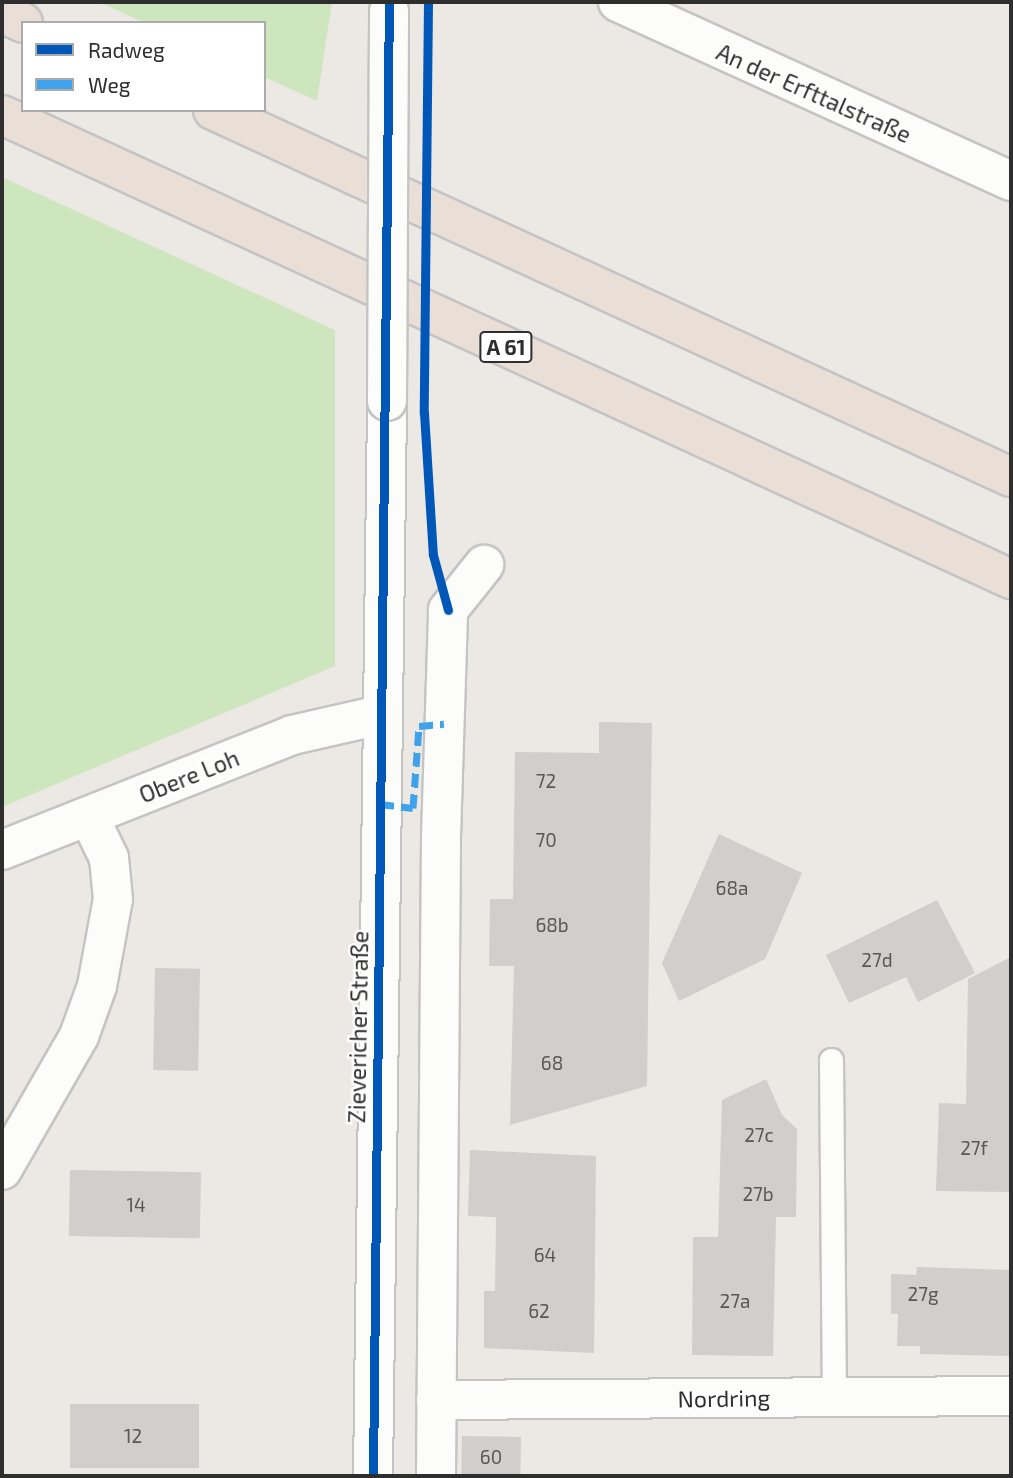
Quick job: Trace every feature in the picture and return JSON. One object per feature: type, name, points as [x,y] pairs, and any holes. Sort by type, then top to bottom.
[{"type":"highway","points":[[2,13],[21,22]]},
{"type":"highway","points":[[217,112],[1011,477]]},
{"type":"highway","name":"A 61","points":[[2,115],[1011,579]]},
{"type":"street","name":"An der Erfttalstraße","points":[[618,2],[1011,181]]},
{"type":"street","name":"Zievericher Straße","points":[[373,1476],[380,715],[387,401],[389,7]]},
{"type":"street","points":[[436,1476],[448,610],[484,565]]},
{"type":"street","name":"Obere Loh","points":[[2,850],[292,735],[380,715]]},
{"type":"street","points":[[2,1170],[79,1035],[104,959],[113,899],[109,858],[89,817]]},
{"type":"street","name":"Nordring","points":[[436,1400],[1011,1396]]},
{"type":"lane","points":[[831,1060],[834,1397]]},
{"type":"green space","points":[[99,2],[332,2],[317,101],[266,78],[266,21],[141,21]]},
{"type":"green space","points":[[2,177],[335,330],[335,666],[2,807]]},
{"type":"building","points":[[599,722],[652,723],[647,1086],[510,1125],[514,966],[489,966],[490,899],[513,899],[515,752],[599,753]]},
{"type":"building","points":[[719,834],[802,873],[765,959],[679,1001],[662,963]]},
{"type":"building","points":[[937,900],[975,973],[918,1002],[906,977],[849,1003],[826,955]]},
{"type":"building","points":[[1011,957],[1011,1192],[936,1191],[939,1103],[966,1104],[968,979]]},
{"type":"building","points":[[155,968],[200,969],[198,1071],[153,1070]]},
{"type":"building","points":[[766,1079],[782,1115],[797,1129],[796,1217],[776,1217],[773,1356],[692,1355],[693,1237],[718,1237],[722,1100]]},
{"type":"building","points":[[470,1150],[596,1156],[594,1353],[484,1348],[484,1291],[495,1291],[496,1217],[468,1216]]},
{"type":"building","points":[[70,1170],[201,1172],[200,1238],[69,1236]]},
{"type":"building","points":[[917,1267],[1011,1270],[1011,1356],[920,1354],[920,1346],[897,1346],[898,1314],[891,1314],[891,1274],[916,1275]]},
{"type":"building","points":[[70,1404],[199,1404],[199,1468],[70,1468]]},
{"type":"building","points":[[462,1436],[521,1437],[520,1476],[461,1476]]},
{"type":"marked path","points":[[380,804],[413,808],[419,726],[444,724]]},
{"type":"cycle path","points":[[373,1476],[389,2]]},
{"type":"cycle path","points":[[428,2],[424,413],[433,555],[448,610]]}]
